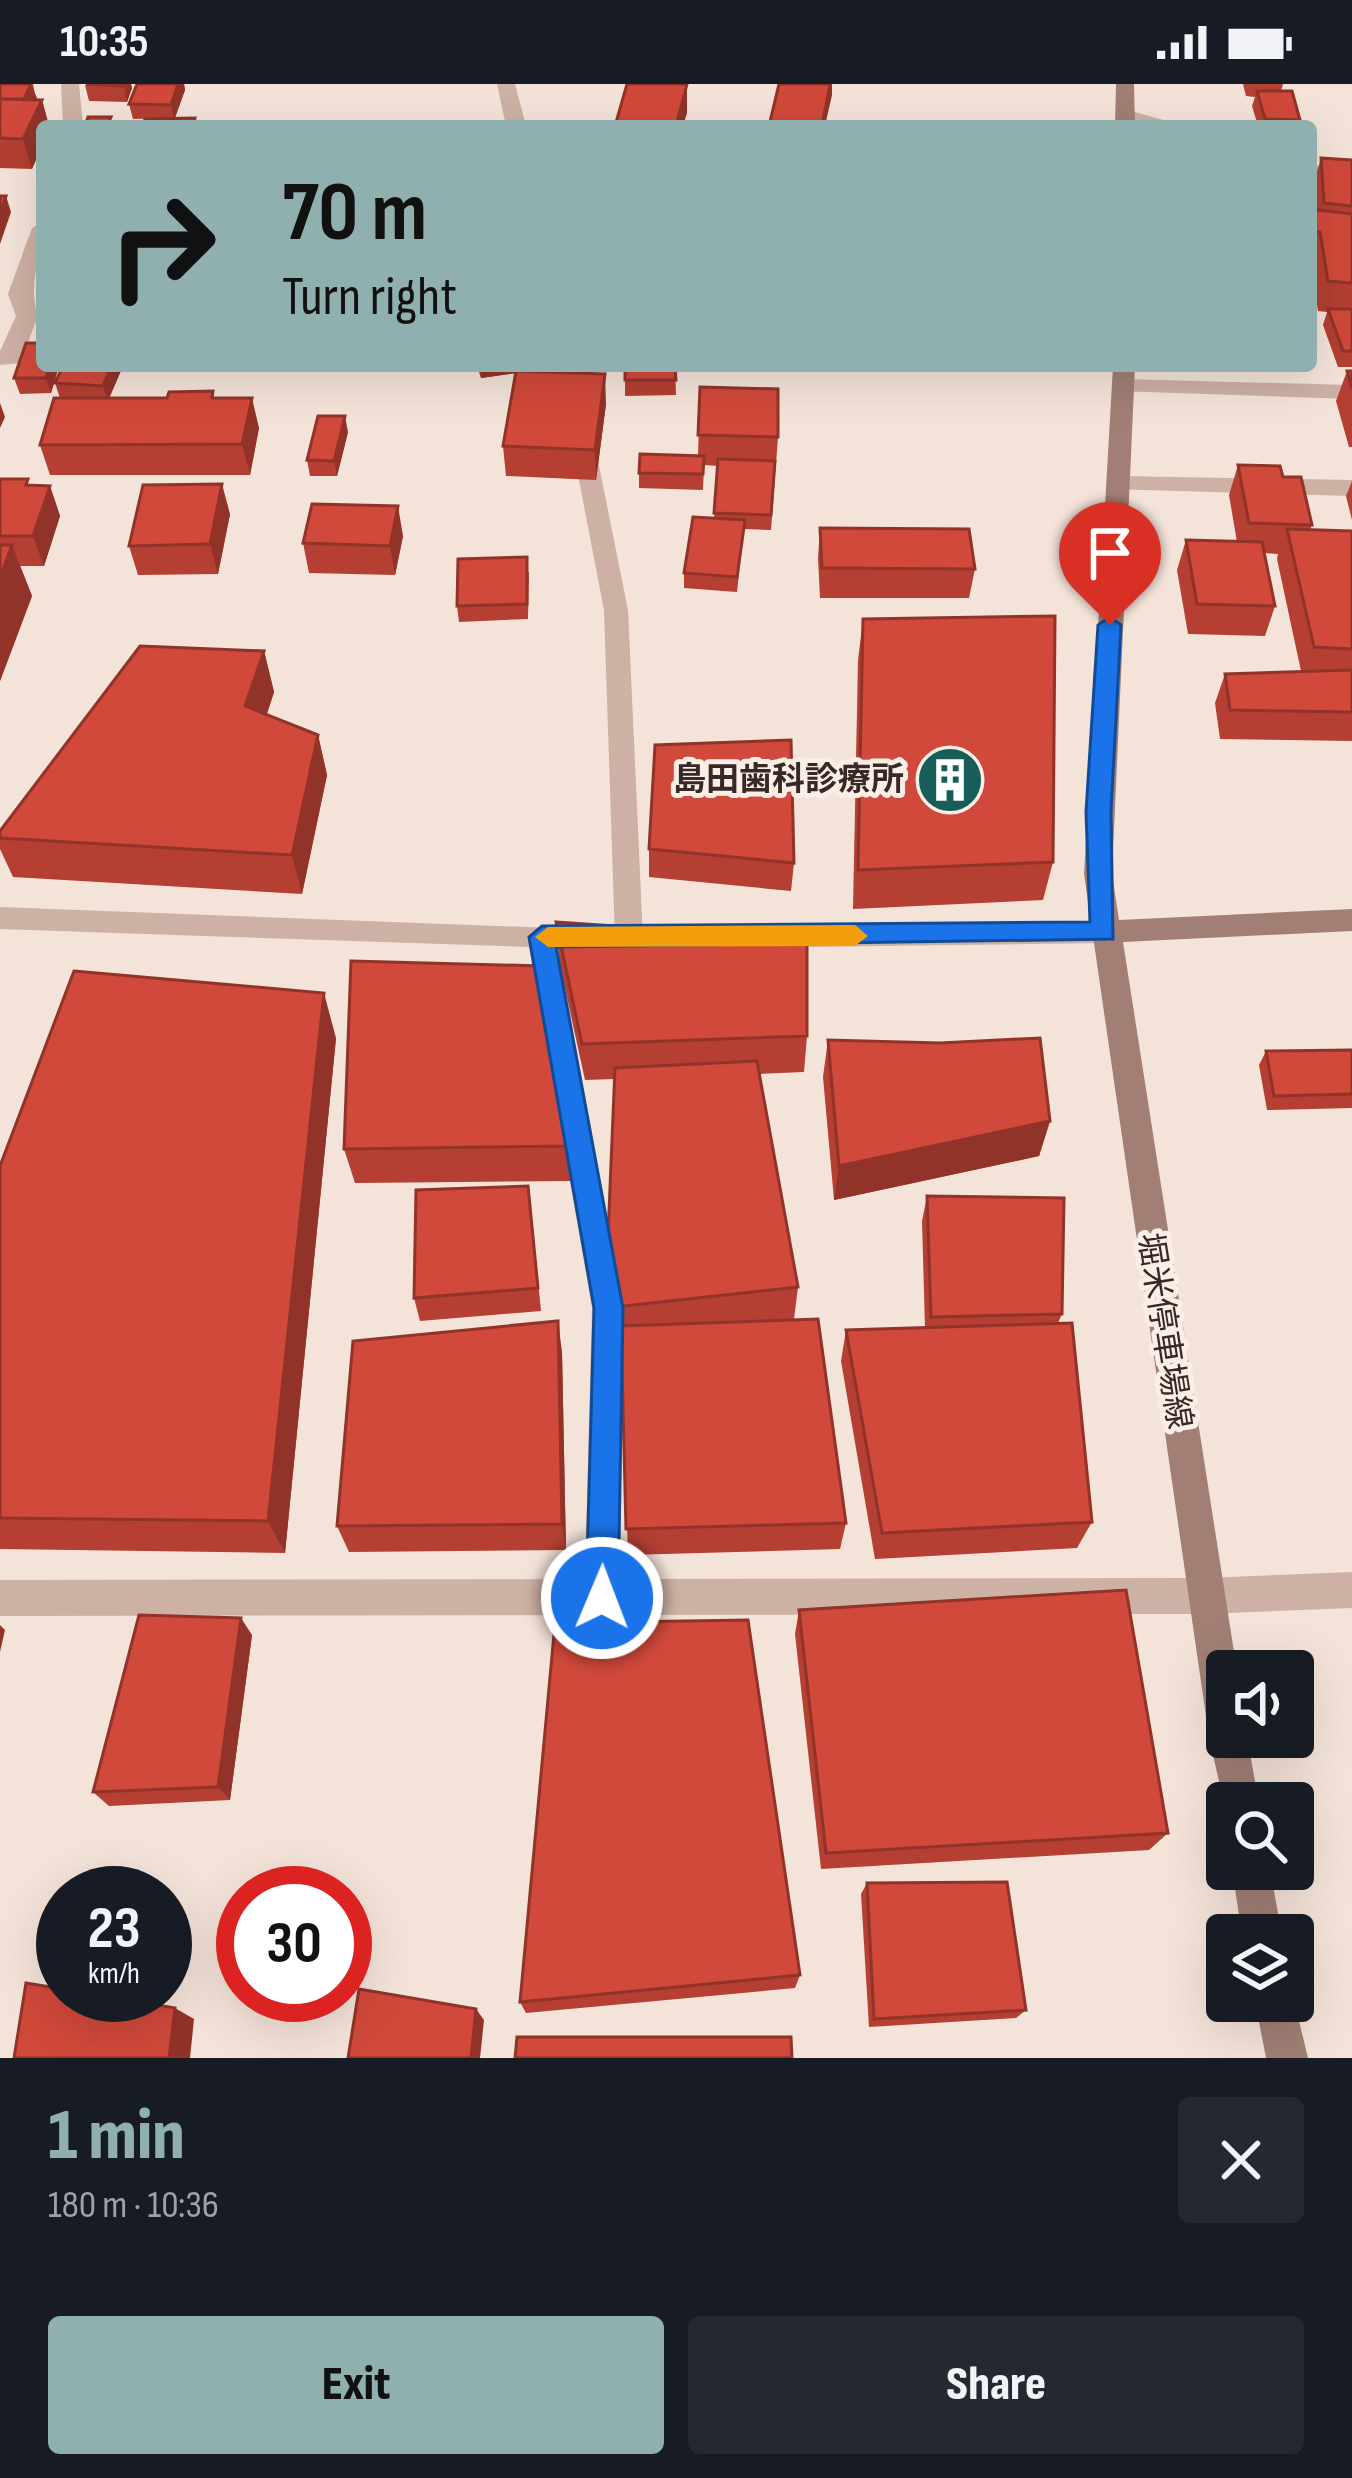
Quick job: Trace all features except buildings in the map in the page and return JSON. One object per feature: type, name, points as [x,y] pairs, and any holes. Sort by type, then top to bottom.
[{"type":"main road","points":[[1125,86],[1125,120]]},
{"type":"main road","name":"堀米停車場線","points":[[1124,376],[1098,812],[1103,932],[1213,1650]]},
{"type":"main road","points":[[1103,932],[1352,920]]},
{"type":"main road","points":[[1279,2022],[1287,2058]]},
{"type":"street","points":[[70,84],[73,120]]},
{"type":"street","points":[[506,84],[515,120]]},
{"type":"street","points":[[1317,172],[1352,182]]},
{"type":"street","points":[[0,358],[12,358],[27,316],[19,294],[36,246]]},
{"type":"street","points":[[0,919],[641,939],[616,610],[569,372]]},
{"type":"street","points":[[1124,376],[1352,392]]},
{"type":"street","points":[[1118,484],[1352,488]]},
{"type":"street","points":[[700,938],[1103,932]]},
{"type":"street","points":[[542,937],[608,1308],[602,1598]]},
{"type":"street","points":[[0,1598],[1204,1596],[1352,1590]]},
{"type":"slow traffic","points":[[548,937],[855,936]]},
{"type":"place","name":"島田歯科診療所","points":[[950,780]]},
{"type":"route","points":[[602,1598],[608,1308],[542,937],[1103,932],[1098,812],[1110,625]]}]
